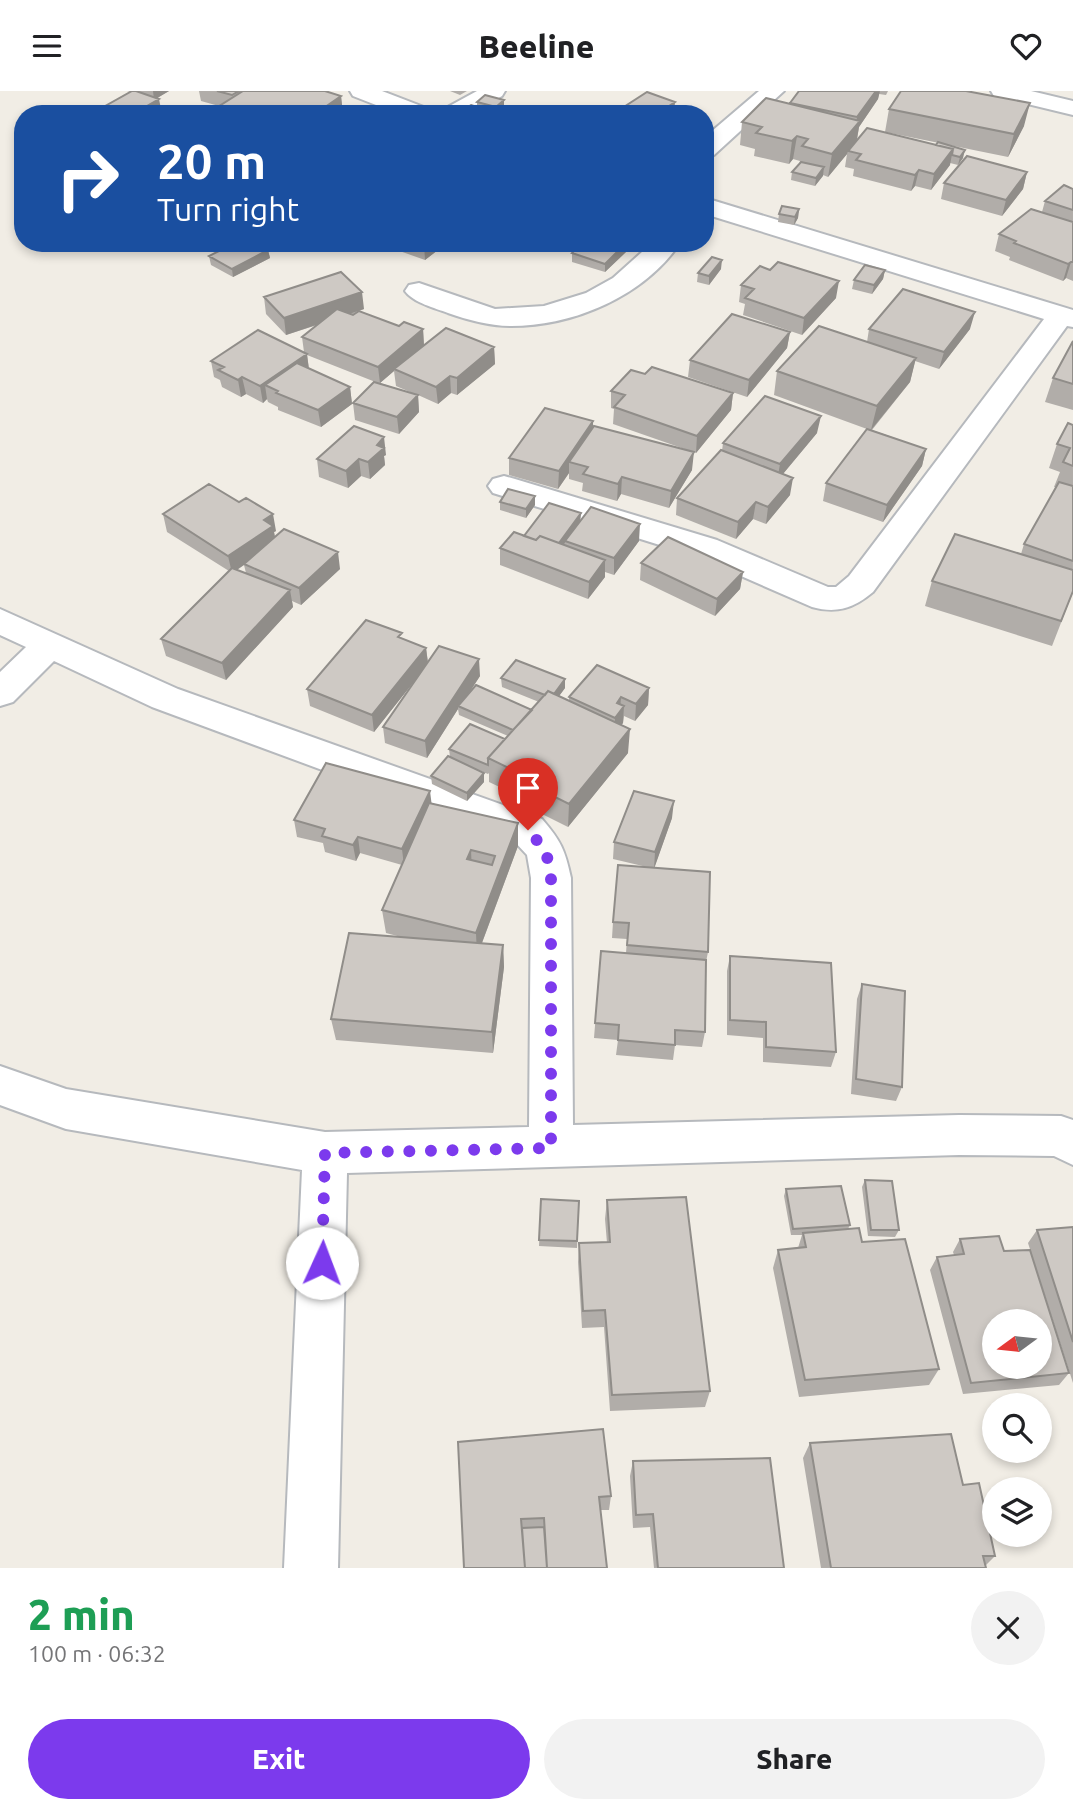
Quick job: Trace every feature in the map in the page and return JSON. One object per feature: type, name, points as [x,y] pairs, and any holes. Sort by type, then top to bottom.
[{"type":"street","points":[[361,91],[398,105]]},
{"type":"street","points":[[469,105],[495,91]]},
{"type":"street","points":[[714,143],[773,91]]},
{"type":"street","points":[[1002,91],[1073,109]]},
{"type":"street","points":[[504,486],[706,548],[824,599],[844,598],[862,584],[1066,318],[714,209]]},
{"type":"street","points":[[419,291],[456,307],[497,318],[535,316],[584,304],[625,283],[658,252]]},
{"type":"street","points":[[0,621],[165,698],[528,830],[546,851],[551,878],[551,1148]]},
{"type":"street","points":[[0,693],[50,644]]},
{"type":"street","points":[[0,1085],[66,1109],[325,1153],[959,1135],[1061,1136],[1073,1144]]},
{"type":"street","points":[[311,1568],[325,1153]]},
{"type":"building","points":[[132,91],[159,99],[149,105],[107,105]]},
{"type":"building","points":[[217,91],[239,91],[232,95]]},
{"type":"building","points":[[243,91],[325,91],[341,96],[328,105],[221,105]]},
{"type":"building","points":[[799,91],[876,91],[857,117],[790,103]]},
{"type":"building","points":[[901,91],[966,91],[1030,103],[1014,134],[889,109]]},
{"type":"building","points":[[647,92],[675,102],[670,105],[627,105]]},
{"type":"building","points":[[485,95],[504,100],[498,105],[477,102]]},
{"type":"building","points":[[766,98],[860,121],[832,154],[802,146],[808,139],[797,136],[792,141],[756,133],[762,127],[742,122]]},
{"type":"building","points":[[867,128],[953,149],[934,174],[919,170],[915,175],[856,160],[861,154],[848,151]]},
{"type":"building","points":[[938,142],[965,150],[960,157],[952,155],[953,149],[936,145]]},
{"type":"building","points":[[967,156],[1027,172],[1006,200],[944,183]]},
{"type":"building","points":[[801,162],[824,167],[816,178],[792,172]]},
{"type":"building","points":[[1064,185],[1073,189],[1073,210],[1045,201]]},
{"type":"building","points":[[782,206],[799,209],[795,217],[779,214]]},
{"type":"building","points":[[1031,209],[1073,222],[1073,262],[1068,264],[1014,243],[1016,241],[999,234]]},
{"type":"building","points":[[217,252],[264,252],[232,269],[209,256]]},
{"type":"building","points":[[573,252],[617,252],[605,264]]},
{"type":"building","points":[[712,257],[722,260],[709,276],[698,273]]},
{"type":"building","points":[[778,262],[839,281],[804,318],[745,298],[754,289],[741,285],[760,266],[770,270]]},
{"type":"building","points":[[865,265],[885,270],[874,285],[854,280]]},
{"type":"building","points":[[341,272],[362,292],[284,318],[264,297]]},
{"type":"building","points":[[903,289],[975,312],[944,352],[869,329]]},
{"type":"building","points":[[337,309],[353,315],[359,311],[399,326],[404,322],[423,329],[378,367],[302,337]]},
{"type":"building","points":[[732,314],[790,332],[749,380],[690,360]]},
{"type":"building","points":[[819,326],[916,358],[877,406],[777,371]]},
{"type":"building","points":[[446,328],[494,347],[457,378],[450,376],[436,387],[394,369]]},
{"type":"building","points":[[258,330],[307,354],[260,386],[242,377],[238,380],[218,370],[224,367],[211,361]]},
{"type":"building","points":[[1073,341],[1073,384],[1053,378]]},
{"type":"building","points":[[297,363],[350,387],[318,410],[276,393],[278,391],[265,385]]},
{"type":"building","points":[[652,367],[733,393],[697,436],[614,407],[625,395],[611,391],[631,370],[645,374]]},
{"type":"building","points":[[374,382],[418,395],[397,417],[353,403]]},
{"type":"building","points":[[765,396],[821,416],[780,464],[723,443]]},
{"type":"building","points":[[545,408],[593,421],[559,471],[509,458]]},
{"type":"building","points":[[1068,423],[1073,425],[1073,466],[1063,462],[1070,448],[1057,444]]},
{"type":"building","points":[[354,426],[384,437],[377,445],[384,448],[368,462],[359,459],[346,471],[317,459]]},
{"type":"building","points":[[594,426],[694,452],[671,491],[622,477],[618,484],[583,474],[588,467],[569,462]]},
{"type":"building","points":[[867,429],[926,449],[887,505],[826,483]]},
{"type":"building","points":[[721,450],[793,478],[768,507],[756,502],[738,522],[677,498]]},
{"type":"building","points":[[1059,482],[1073,486],[1073,561],[1024,544]]},
{"type":"building","points":[[209,484],[239,502],[246,498],[273,514],[264,520],[273,526],[228,556],[163,514]]},
{"type":"building","points":[[508,489],[535,496],[526,509],[500,502]]},
{"type":"building","points":[[549,503],[581,513],[559,543],[540,536],[536,540],[524,536]]},
{"type":"building","points":[[591,507],[640,524],[614,558],[565,541]]},
{"type":"building","points":[[284,529],[338,552],[299,588],[244,564]]},
{"type":"building","points":[[514,532],[536,540],[540,536],[605,560],[589,582],[500,548]]},
{"type":"building","points":[[955,534],[1073,570],[1073,591],[1061,621],[932,581]]},
{"type":"building","points":[[668,537],[743,572],[717,599],[641,563]]},
{"type":"building","points":[[232,568],[290,590],[222,663],[161,639]]},
{"type":"building","points":[[366,620],[402,633],[398,637],[426,648],[372,715],[307,689]]},
{"type":"building","points":[[439,646],[479,659],[425,741],[383,727]]},
{"type":"building","points":[[516,660],[565,679],[554,694],[548,691],[545,695],[501,678]]},
{"type":"building","points":[[597,665],[649,688],[636,704],[621,697],[617,703],[624,706],[615,718],[569,697]]},
{"type":"building","points":[[476,685],[532,710],[513,730],[458,706]]},
{"type":"building","points":[[548,691],[630,729],[569,804],[507,773],[511,769],[488,758]]},
{"type":"building","points":[[470,724],[505,739],[488,758],[488,765],[449,749]]},
{"type":"building","points":[[448,756],[484,773],[467,793],[431,776]]},
{"type":"building","points":[[326,763],[430,791],[402,849],[358,837],[353,845],[322,836],[325,829],[294,820]]},
{"type":"building","points":[[634,791],[674,801],[655,852],[614,842]]},
{"type":"building","points":[[429,803],[518,823],[476,933],[382,910]],"holes":[[[471,850],[495,856],[492,865],[467,859]]]},
{"type":"building","points":[[618,865],[710,872],[708,952],[627,945],[629,923],[613,922]]},
{"type":"building","points":[[349,933],[503,945],[492,1032],[331,1019]]},
{"type":"building","points":[[601,951],[706,960],[705,1032],[675,1030],[675,1045],[618,1040],[619,1025],[595,1023]]},
{"type":"building","points":[[730,956],[831,963],[836,1052],[766,1047],[766,1022],[730,1020]]},
{"type":"building","points":[[862,984],[905,991],[902,1087],[856,1079]]},
{"type":"building","points":[[865,1180],[892,1181],[899,1230],[871,1230]]},
{"type":"building","points":[[841,1186],[850,1225],[793,1229],[786,1189]]},
{"type":"building","points":[[686,1197],[710,1391],[612,1395],[605,1310],[583,1311],[579,1243],[610,1242],[607,1200]]},
{"type":"building","points":[[541,1199],[579,1201],[577,1241],[539,1240]]},
{"type":"building","points":[[1073,1227],[1073,1342],[1037,1230]]},
{"type":"building","points":[[859,1228],[862,1242],[905,1239],[939,1369],[805,1380],[778,1250],[806,1247],[803,1233]]},
{"type":"building","points":[[999,1236],[1004,1251],[1030,1250],[1049,1309],[982,1309],[982,1379],[1010,1379],[971,1383],[937,1257],[964,1254],[960,1239]]},
{"type":"building","points":[[1052,1319],[1069,1373],[1052,1375]]},
{"type":"building","points":[[603,1429],[611,1496],[599,1497],[607,1568],[547,1568],[544,1518],[521,1519],[525,1568],[464,1568],[458,1442]]},
{"type":"building","points":[[951,1434],[963,1485],[979,1483],[982,1497],[982,1547],[993,1547],[995,1556],[983,1556],[986,1568],[831,1568],[810,1443]]},
{"type":"building","points":[[770,1458],[784,1568],[658,1568],[653,1514],[636,1515],[633,1461]]},
{"type":"building","points":[[544,1527],[547,1568],[525,1568],[522,1528]]},
{"type":"route","points":[[322,1263],[325,1153],[551,1148],[551,878],[546,851],[528,830]]}]
